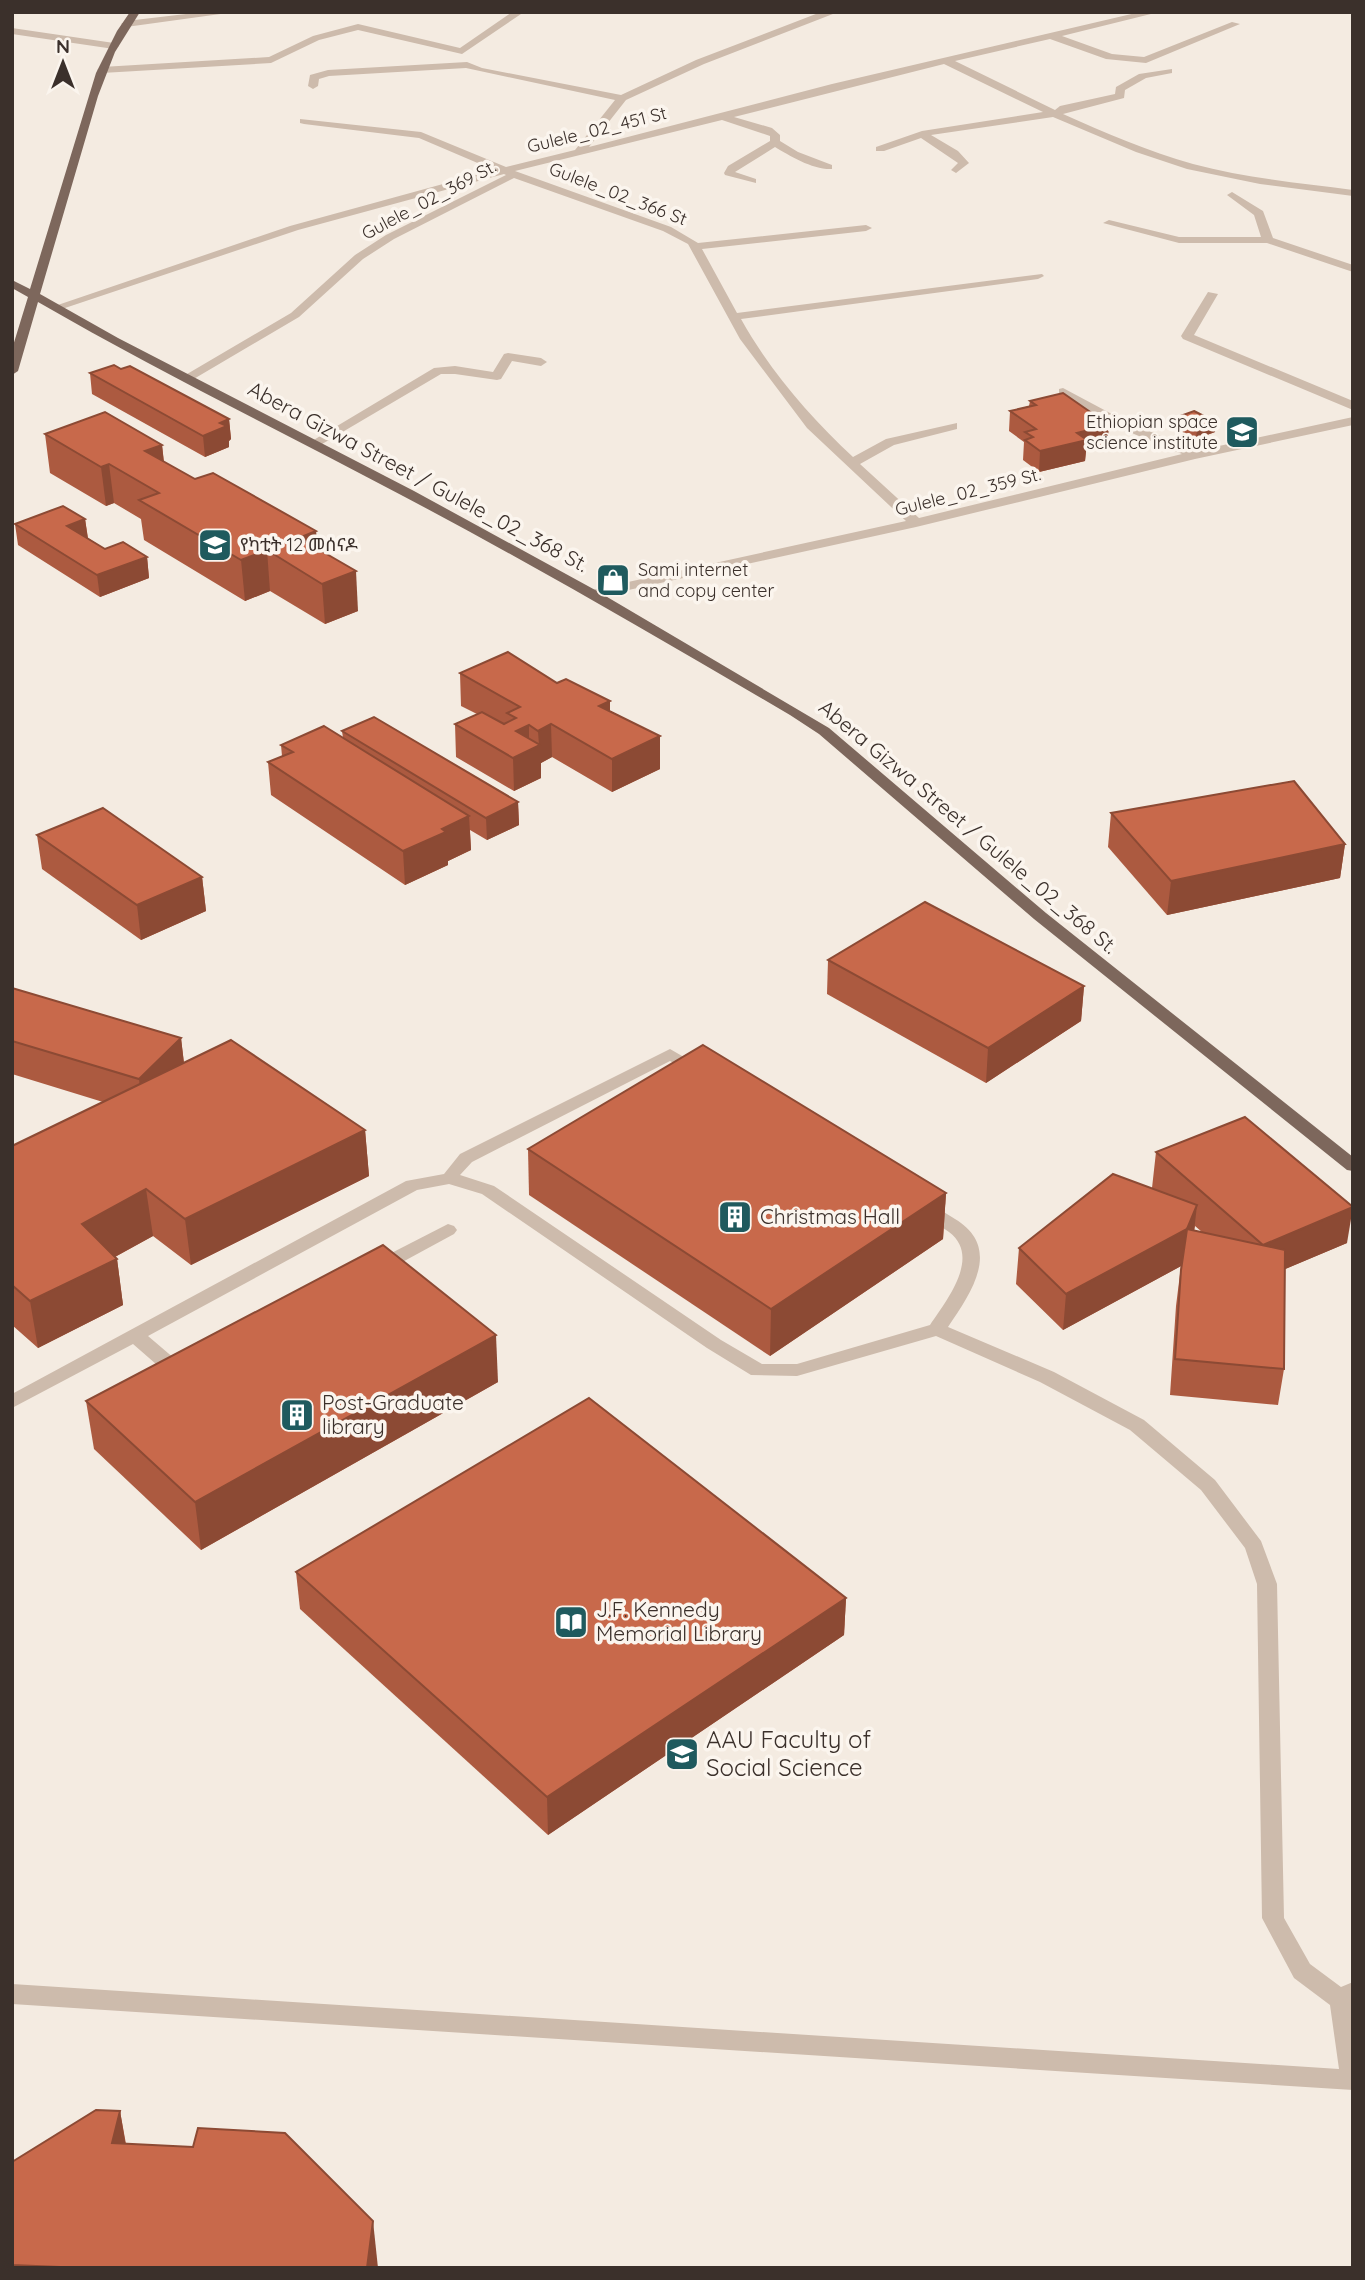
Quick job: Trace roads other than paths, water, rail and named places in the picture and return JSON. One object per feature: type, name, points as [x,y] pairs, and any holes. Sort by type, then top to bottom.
[{"type":"main road","points":[[12,371],[102,70],[135,12]]},
{"type":"main road","name":"Abera Gizwa Street / Gulele_02_368 St.","points":[[12,282],[55,308],[592,594],[824,731],[1040,916],[1353,1166]]},
{"type":"street","points":[[126,24],[230,12]]},
{"type":"street","points":[[467,65],[461,58],[462,51],[519,12]]},
{"type":"street","points":[[578,153],[622,98],[700,62],[831,12]]},
{"type":"street","name":"Gulele_02_451 St","points":[[55,308],[294,228],[418,192],[511,173],[578,153],[944,60],[1154,12]]},
{"type":"street","points":[[1051,36],[1118,59],[1137,61],[1146,60],[1235,24]]},
{"type":"street","points":[[102,70],[271,60],[316,38],[358,27],[462,51]]},
{"type":"street","points":[[12,31],[114,46]]},
{"type":"street","points":[[944,60],[1118,142],[1181,163],[1275,182],[1353,193]]},
{"type":"street","points":[[313,86],[314,77],[328,73],[467,65],[479,70],[622,98]]},
{"type":"street","points":[[880,149],[922,134],[1057,113],[1064,108],[1120,96],[1120,89],[1129,82],[1168,71]]},
{"type":"street","points":[[722,117],[768,130],[775,135],[775,142]]},
{"type":"street","name":"Gulele_02_366 St","points":[[304,121],[421,135],[511,173],[667,229],[696,246],[746,339],[811,425],[916,523]]},
{"type":"street","points":[[922,134],[954,153],[964,163],[957,170]]},
{"type":"street","points":[[775,142],[794,154],[828,167]]},
{"type":"street","points":[[752,181],[729,173],[732,168],[775,142]]},
{"type":"street","name":"Gulele_02_369 St.","points":[[188,377],[295,315],[359,257],[511,173]]},
{"type":"street","points":[[1233,195],[1259,213],[1268,240]]},
{"type":"street","points":[[1109,223],[1179,240],[1268,240],[1353,269]]},
{"type":"street","points":[[696,246],[866,228]]},
{"type":"street","points":[[733,317],[835,302],[943,291],[1038,276]]},
{"type":"street","points":[[1212,294],[1187,336],[1353,406]]},
{"type":"street","points":[[313,444],[438,371],[497,376],[508,358],[541,362]]},
{"type":"street","points":[[1063,392],[1119,423],[1195,454]]},
{"type":"street","name":"Gulele_02_359 St.","points":[[592,594],[916,523],[1195,454],[1353,421]]},
{"type":"street","points":[[852,463],[890,442],[953,426]]},
{"type":"street","points":[[450,1178],[466,1158],[670,1054],[717,1082]]},
{"type":"street","points":[[12,1402],[412,1185],[450,1178],[488,1190],[714,1344],[758,1370],[797,1370],[847,1358],[937,1329],[971,1274],[972,1252],[962,1233],[915,1204]]},
{"type":"street","points":[[362,1276],[448,1230]]},
{"type":"street","points":[[12,1994],[1353,2080],[1347,1996],[1302,1971],[1273,1919],[1267,1584],[1254,1546],[1208,1485],[1137,1425],[1047,1377],[937,1329]]},
{"type":"street","points":[[135,1335],[178,1373],[203,1360]]},
{"type":"place","name":"Ethiopian space science institute","points":[[1242,432]]},
{"type":"place","name":"የካቲት 12 መሰናዶ","points":[[215,545]]},
{"type":"place","name":"Sami internet and copy center","points":[[613,580]]},
{"type":"place","name":"Christmas Hall","points":[[735,1217]]},
{"type":"place","name":"Post-Graduate library","points":[[297,1415]]},
{"type":"place","name":"J.F. Kennedy Memorial Library","points":[[571,1622]]},
{"type":"place","name":"AAU Faculty of Social Science","points":[[682,1754]]}]
